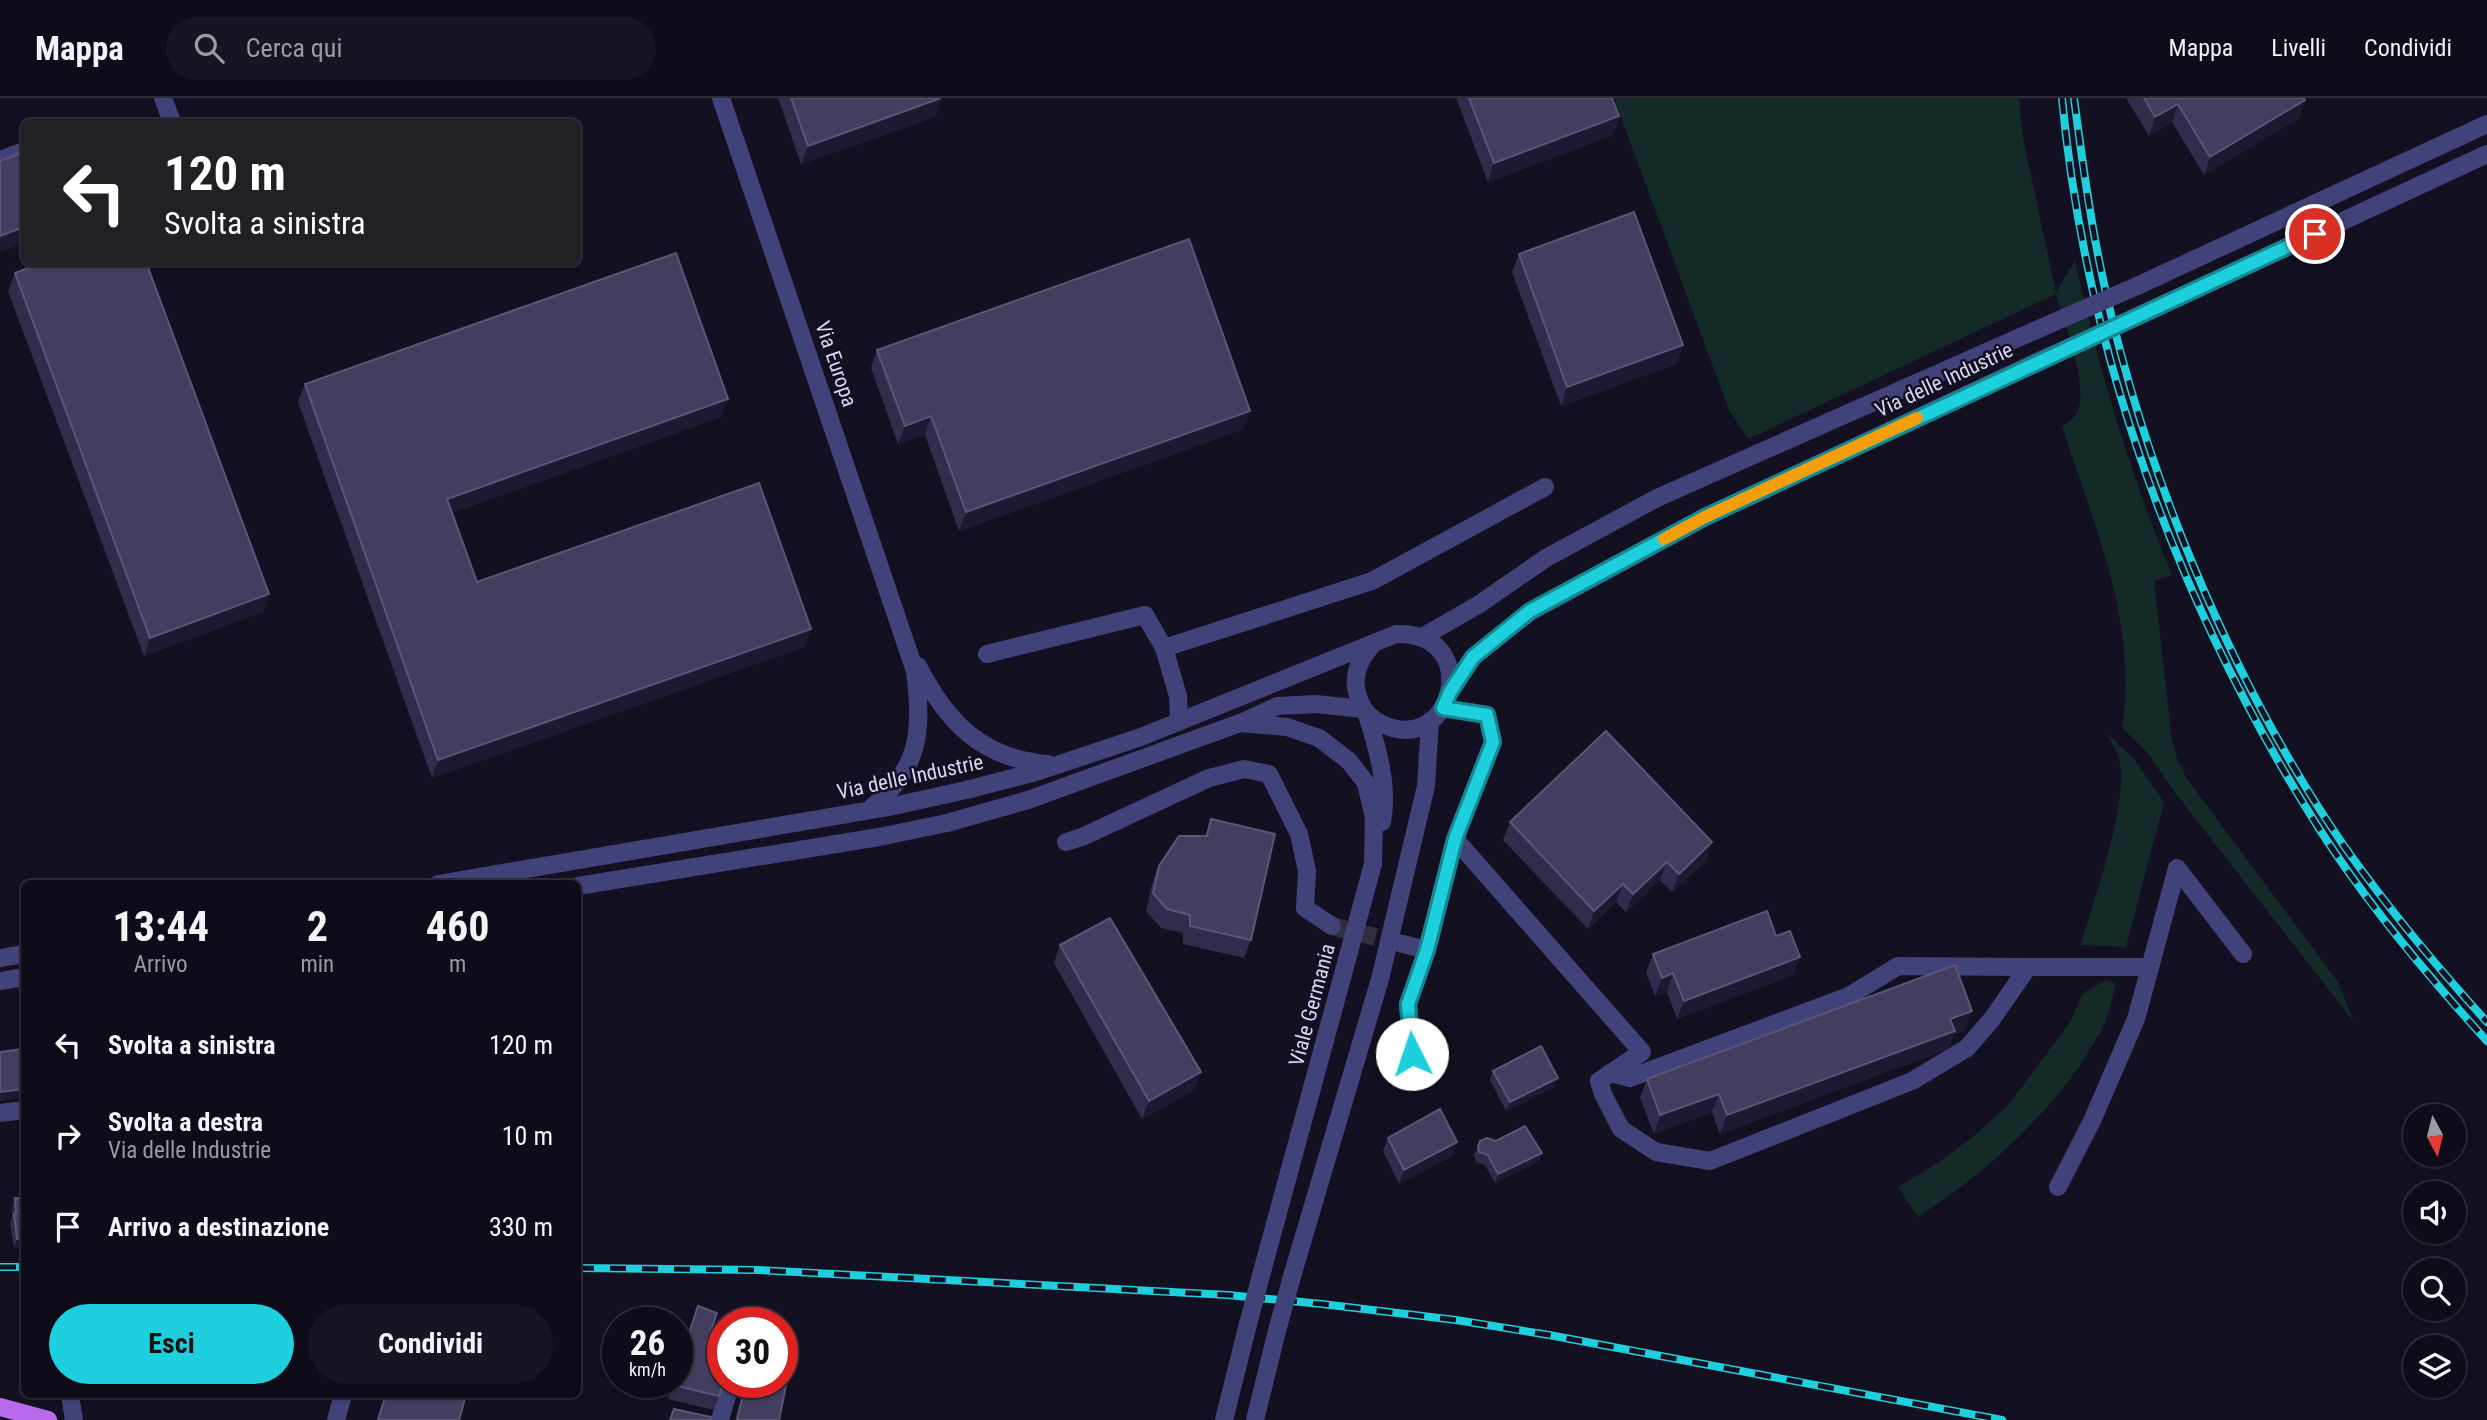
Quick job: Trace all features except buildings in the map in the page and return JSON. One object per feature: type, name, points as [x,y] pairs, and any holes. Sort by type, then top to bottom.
[{"type":"main road","points":[[0,1407],[48,1420]]},
{"type":"street","points":[[163,98],[171,119]]},
{"type":"street","name":"Via Europa","points":[[721,98],[915,671],[919,698],[917,742],[912,759],[897,785],[868,810]]},
{"type":"street","points":[[1422,637],[1478,606],[1546,558],[1657,498],[2137,286],[2487,124]]},
{"type":"street","points":[[0,160],[21,152]]},
{"type":"street","name":"Via delle Industrie","points":[[1441,707],[1473,657],[1530,611],[1705,517],[2487,154]]},
{"type":"street","points":[[1164,648],[1373,581],[1545,487]]},
{"type":"street","points":[[987,654],[1145,615],[1164,648],[1178,696],[1179,722]]},
{"type":"street","points":[[1255,1420],[1293,1273],[1391,939],[1441,707],[1451,678],[1449,665],[1443,654],[1422,637],[1409,633],[1396,634],[1372,645],[1362,656],[1356,670],[1355,685],[1376,740],[1381,774],[1384,814],[1373,864]]},
{"type":"street","name":"Via Europa","points":[[907,644],[938,698],[953,718],[979,743],[1011,759],[1056,765]]},
{"type":"street","name":"Via delle Industrie","points":[[461,880],[868,810],[966,790],[1056,765],[1179,722],[1372,645]]},
{"type":"street","points":[[1240,723],[1277,706],[1317,704],[1365,710],[1377,721],[1403,729],[1417,727],[1441,707],[1487,715],[1493,742],[1455,839],[1427,950],[1408,1004],[1413,1079]]},
{"type":"street","name":"Viale Germania","points":[[581,886],[879,837],[947,822],[1028,800],[1240,723],[1287,727],[1309,734],[1320,738],[1349,761],[1366,783],[1372,806],[1373,864],[1224,1420]]},
{"type":"street","points":[[1066,842],[1209,778],[1244,769],[1269,774],[1299,834],[1307,871],[1305,908],[1332,926]]},
{"type":"street","points":[[1455,839],[1642,1052],[1599,1081],[1621,1129],[1656,1152],[1710,1161],[1912,1081],[1967,1048],[1992,1019],[2028,967]]},
{"type":"street","points":[[2058,1187],[2092,1121],[2136,1019],[2177,868],[2243,954]]},
{"type":"street","points":[[1403,944],[1427,950]]},
{"type":"street","points":[[0,958],[21,954]]},
{"type":"street","points":[[1610,1073],[1630,1078],[1668,1064],[1849,996],[1898,966],[2150,967]]},
{"type":"street","points":[[0,981],[21,978]]},
{"type":"street","points":[[0,1113],[21,1110]]},
{"type":"street","points":[[70,1398],[74,1420]]},
{"type":"street","points":[[336,1420],[342,1398]]},
{"type":"street","points":[[720,1420],[726,1398]]},
{"type":"green space","points":[[1614,98],[2019,98],[2023,138],[2056,293],[2075,260],[2116,420],[2172,575],[2154,581],[2172,740],[2177,759],[2187,779],[2338,982],[2354,1022],[2173,790],[2147,752],[2122,728],[2126,689],[2119,612],[2099,537],[2062,426],[2075,416],[2080,391],[2075,356],[2056,294],[1748,439],[1729,410]]},
{"type":"green space","points":[[2107,733],[2134,759],[2164,802],[2126,947],[2081,945],[2108,854],[2119,805],[2120,763]]},
{"type":"green space","points":[[2106,980],[2116,983],[2108,1015],[2095,1041],[2065,1085],[2028,1128],[1987,1166],[1918,1217],[1898,1187],[1974,1136],[2009,1104],[2069,1024],[2083,993]]},
{"type":"tunnel","points":[[1332,926],[1403,944]]},
{"type":"railway","points":[[2062,98],[2074,195],[2093,291],[2118,386],[2148,479],[2184,571],[2224,660],[2270,747],[2320,830],[2399,939],[2487,1041]]},
{"type":"railway","points":[[2074,98],[2091,220],[2116,336],[2164,489],[2193,565],[2226,639],[2262,711],[2302,781],[2344,846],[2413,936],[2487,1022]]},
{"type":"railway","points":[[0,1267],[21,1267]]},
{"type":"railway","points":[[581,1268],[758,1270],[1228,1295],[1322,1304],[1456,1320],[1549,1335],[2002,1420]]},
{"type":"slow traffic","points":[[1664,539],[1705,517],[1917,418]]},
{"type":"route","points":[[1412,1054],[1408,1004],[1427,950],[1455,839],[1493,742],[1487,715],[1443,708],[1473,657],[1530,611],[1705,517],[2315,234]]}]
